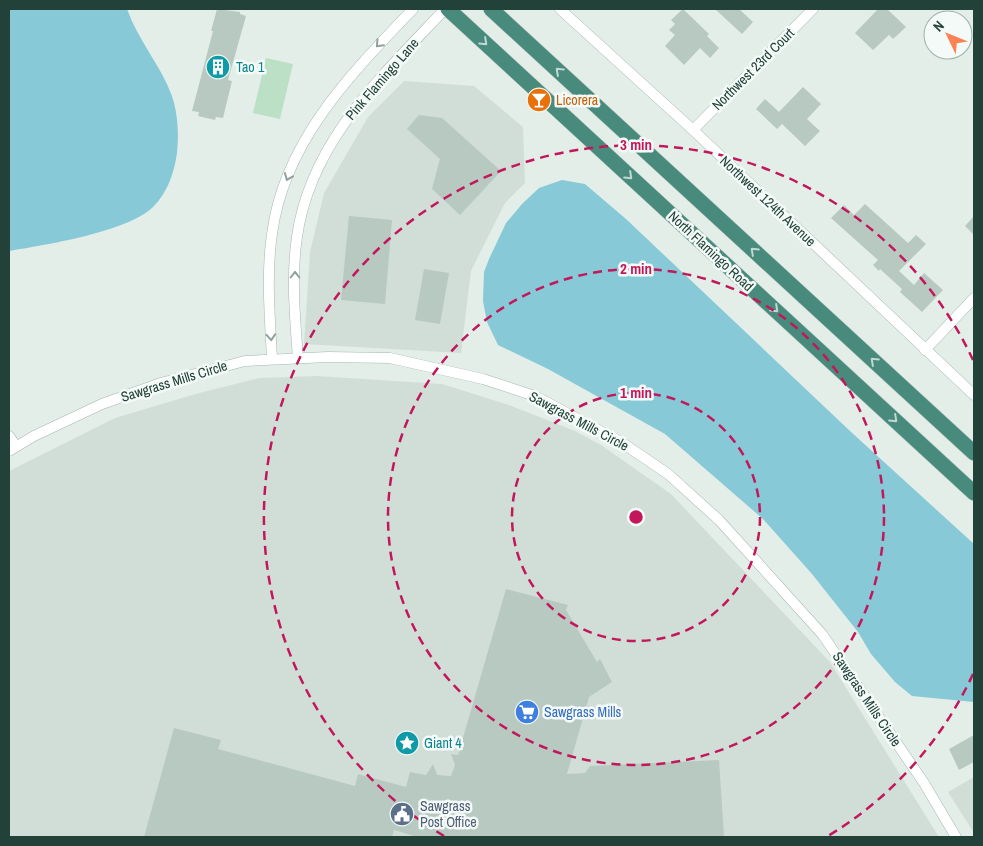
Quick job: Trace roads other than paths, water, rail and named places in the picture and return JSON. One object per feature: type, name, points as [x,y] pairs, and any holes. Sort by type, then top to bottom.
[{"type":"highway","name":"North Flamingo Road","points":[[447,9],[974,493]]},
{"type":"highway","points":[[491,9],[974,453]]},
{"type":"street","name":"Pink Flamingo Lane","points":[[272,360],[270,254],[272,233],[281,193],[311,129],[329,101],[348,77],[412,9]]},
{"type":"street","name":"Pink Flamingo Lane","points":[[298,358],[295,255],[300,222],[315,178],[332,141],[355,107],[447,9]]},
{"type":"street","name":"Northwest 124th Avenue","points":[[560,9],[693,130],[974,395]]},
{"type":"street","name":"Northwest 23rd Court","points":[[693,130],[813,9]]},
{"type":"street","points":[[926,350],[974,298]]},
{"type":"street","name":"Sawgrass Mills Circle","points":[[12,448],[102,404],[161,383],[245,361],[298,358],[390,358],[483,378],[535,396],[570,413],[621,442],[668,474],[720,520],[822,634],[924,783],[956,837]]},
{"type":"street","points":[[9,436],[12,448]]},
{"type":"water","points":[[9,9],[127,9],[172,96],[178,125],[177,153],[170,182],[163,195],[153,207],[141,216],[125,224],[85,236],[9,251]]},
{"type":"water","points":[[562,180],[585,184],[626,219],[850,431],[974,544],[974,702],[912,696],[895,682],[871,654],[858,632],[812,574],[763,519],[665,434],[548,369],[498,345],[487,322],[483,301],[484,272],[489,259],[506,223],[522,204],[539,188]]},
{"type":"place","name":"Tao 1","points":[[218,67]]},
{"type":"place","name":"Licorera","points":[[539,100]]},
{"type":"place","name":"Sawgrass Mills","points":[[527,712]]},
{"type":"place","name":"Giant 4","points":[[407,743]]},
{"type":"place","name":"Sawgrass Post Office","points":[[402,814]]}]
